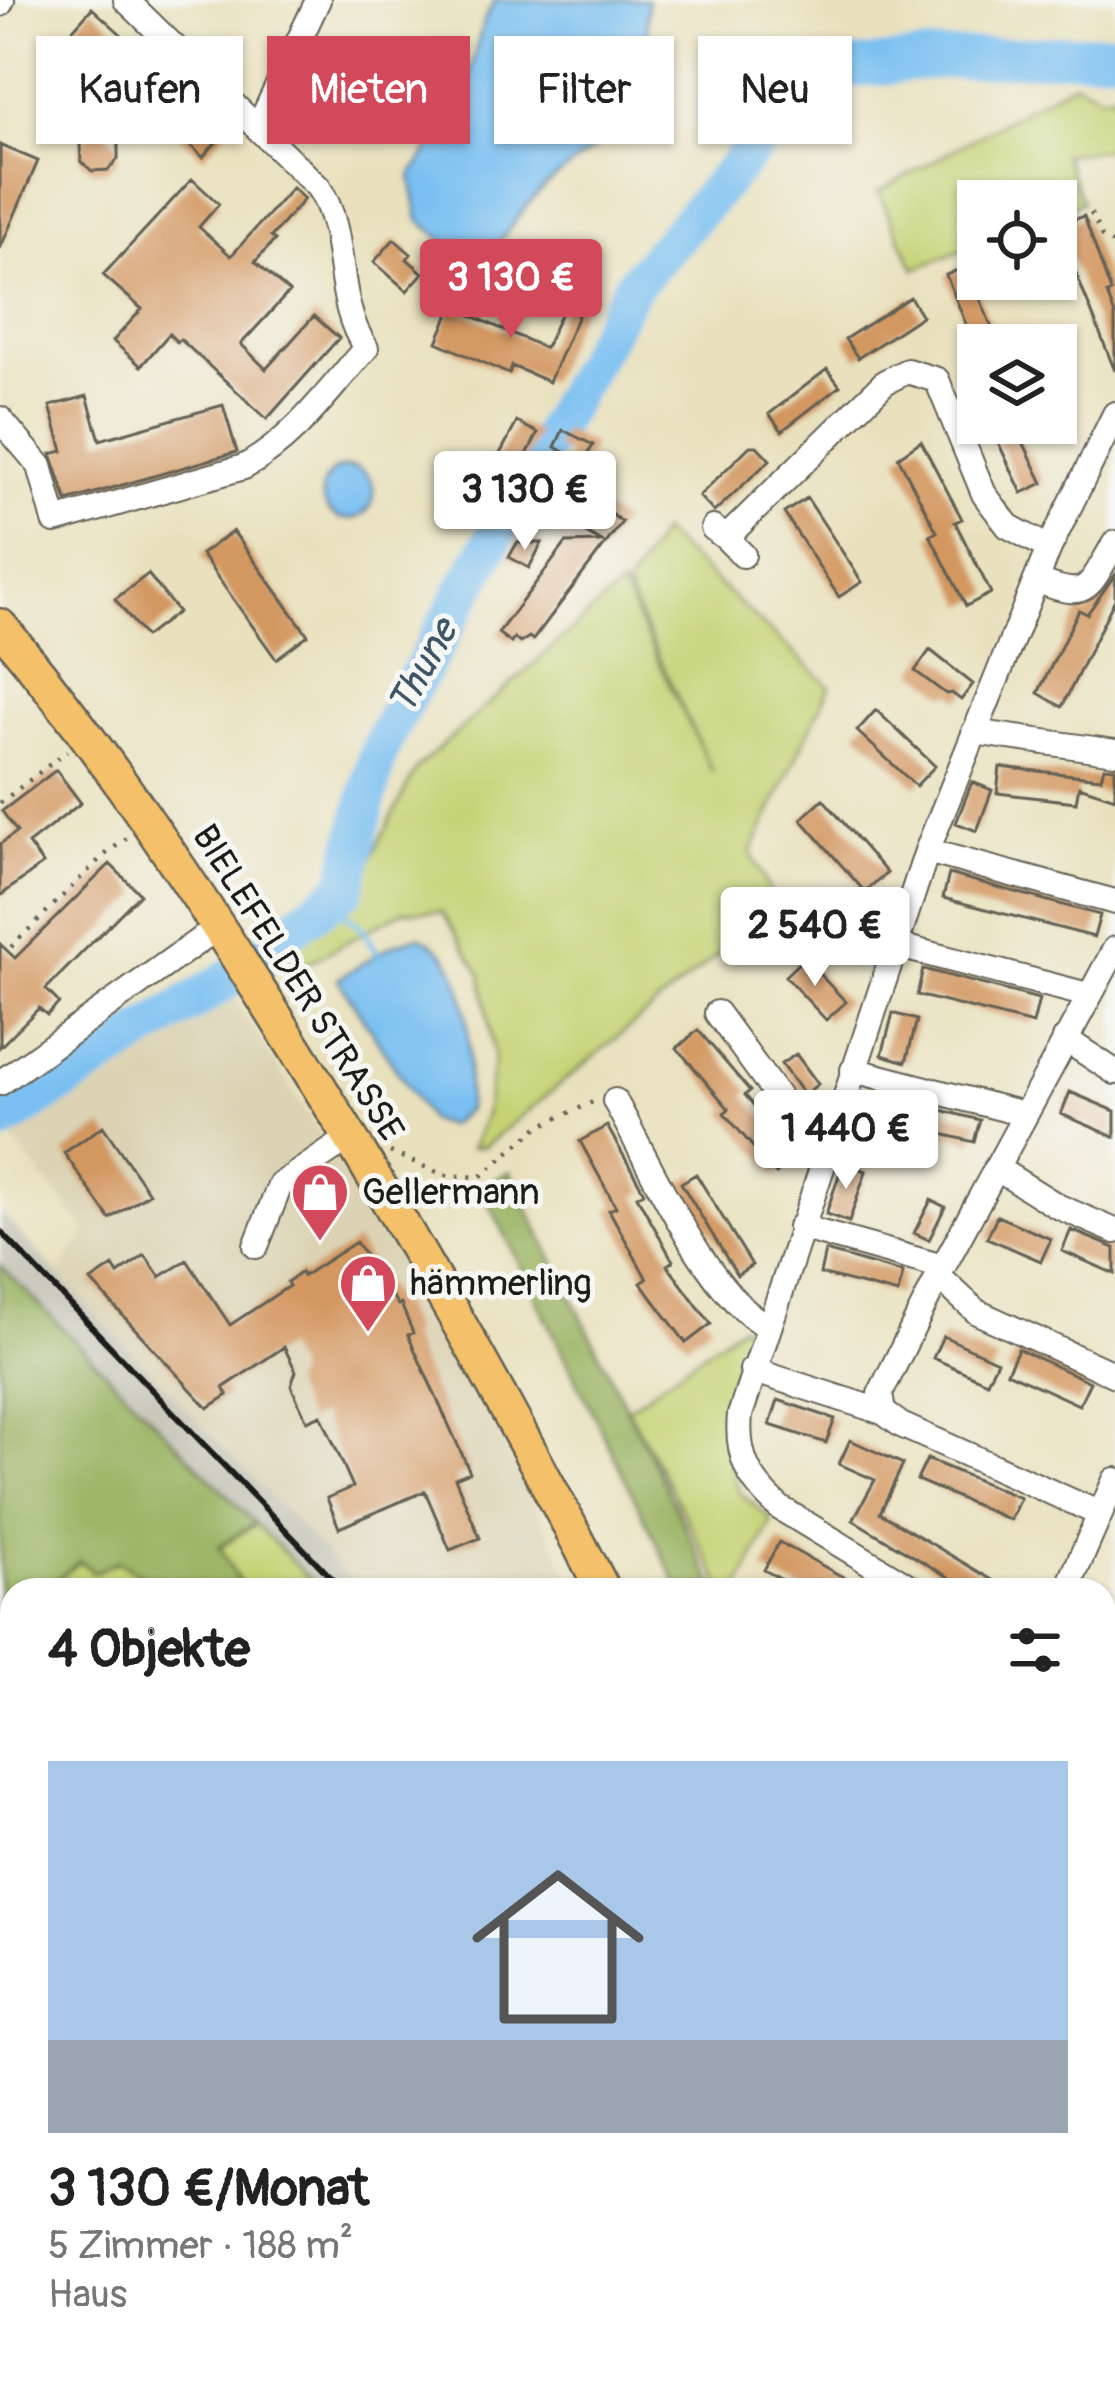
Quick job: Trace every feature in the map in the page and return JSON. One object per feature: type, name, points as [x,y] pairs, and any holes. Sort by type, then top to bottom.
[{"type":"main road","name":"BIELEFELDER STRASSE","points":[[0,626],[84,732],[256,985],[476,1350],[597,1578]]},
{"type":"street","points":[[0,418],[40,466],[55,521],[244,466],[290,436],[366,348],[351,326],[328,201],[126,0]]},
{"type":"street","points":[[258,128],[318,0]]},
{"type":"street","points":[[727,540],[886,382],[908,371],[937,380],[984,494],[1008,526],[1049,548]]},
{"type":"street","points":[[895,1578],[760,1491],[738,1439],[766,1326],[927,851],[1049,548],[1115,414]]},
{"type":"street","points":[[1036,580],[1069,593],[1079,592],[1089,585],[1115,543]]},
{"type":"street","points":[[974,733],[1115,752]]},
{"type":"street","points":[[927,851],[1115,902]]},
{"type":"street","points":[[0,1083],[225,938]]},
{"type":"street","points":[[895,945],[1088,995]]},
{"type":"street","points":[[884,1412],[880,1394],[940,1271],[1115,949]]},
{"type":"street","points":[[717,1013],[805,1134],[827,1147]]},
{"type":"street","points":[[1065,1039],[1115,1072]]},
{"type":"street","points":[[853,1070],[1024,1114]]},
{"type":"street","points":[[615,1101],[718,1279],[746,1315],[766,1326]]},
{"type":"street","points":[[256,1246],[280,1185],[351,1137]]},
{"type":"street","points":[[996,1168],[1040,1197],[1115,1231]]},
{"type":"street","points":[[800,1227],[940,1271],[977,1312],[1115,1375]]},
{"type":"street","points":[[752,1370],[884,1412],[901,1425],[1100,1514]]},
{"type":"street","points":[[1072,1578],[1115,1480]]},
{"type":"path","points":[[1091,213],[1102,237],[1115,245]]},
{"type":"path","points":[[0,803],[68,750]]},
{"type":"path","points":[[11,947],[128,837]]},
{"type":"path","points":[[351,1137],[444,1175],[480,1177],[538,1127],[599,1099],[615,1101]]},
{"type":"shaded area","points":[[234,999],[408,1273],[516,1467],[571,1578],[349,1578],[58,1274],[87,1231],[11,1139]]},
{"type":"shaded area","points":[[0,1212],[349,1578],[308,1578],[0,1265]]},
{"type":"green space","points":[[1074,82],[1103,95],[1115,93],[1115,149],[1063,154],[1073,180],[957,180],[957,252],[915,269],[878,192]]},
{"type":"green space","points":[[661,532],[830,686],[751,853],[777,906],[485,1146],[471,1148],[485,1115],[494,1058],[481,974],[442,912],[403,911],[292,972],[284,956],[354,893],[416,769],[621,586],[713,773],[626,588]]},
{"type":"green space","points":[[510,1172],[710,1578],[674,1578],[481,1186]]},
{"type":"green space","points":[[0,1265],[255,1523],[219,1546],[236,1578],[147,1578],[118,1561],[94,1572],[80,1561],[58,1578],[0,1578]]},
{"type":"green space","points":[[741,1325],[747,1330],[730,1381],[724,1436],[739,1492],[772,1520],[744,1578],[718,1578],[628,1408]]},
{"type":"green space","points":[[256,1524],[308,1578],[237,1578],[220,1547]]},
{"type":"green space","points":[[80,1562],[94,1572],[118,1562],[145,1578],[60,1578]]},
{"type":"water","points":[[495,0],[648,0],[648,36],[494,36],[494,144],[599,144],[541,191],[489,255],[459,253],[419,220],[411,177],[433,144],[470,144],[470,73],[483,22]]},
{"type":"water","points":[[348,467],[366,475],[374,493],[366,511],[348,519],[330,511],[322,493],[330,475]]},
{"type":"water","points":[[418,936],[438,947],[452,965],[466,1012],[467,1110],[448,1126],[429,1120],[338,979],[392,945]]},
{"type":"building","points":[[92,8],[123,36],[69,36]]},
{"type":"building","points":[[118,144],[118,159],[108,170],[92,171],[81,161],[80,145]]},
{"type":"building","points":[[189,144],[215,144],[203,157]]},
{"type":"building","points":[[0,145],[38,161],[0,249]]},
{"type":"building","points":[[192,179],[219,204],[199,227],[231,256],[292,188],[304,199],[255,262],[289,292],[241,344],[266,369],[314,316],[339,338],[267,419],[180,339],[177,342],[169,334],[141,366],[113,341],[142,309],[103,275]]},
{"type":"building","points":[[1084,216],[1111,292],[1107,294],[1115,315],[1115,371],[1077,276],[1077,219]]},
{"type":"building","points":[[394,239],[423,273],[407,291],[374,262]]},
{"type":"building","points":[[957,270],[957,300],[981,300],[990,324],[966,324],[946,275]]},
{"type":"building","points":[[572,288],[587,295],[549,382],[512,366],[509,374],[437,342],[452,307],[545,348]]},
{"type":"building","points":[[910,297],[922,316],[858,358],[845,339]]},
{"type":"building","points":[[827,369],[840,386],[782,431],[769,414]]},
{"type":"building","points":[[87,396],[100,440],[223,405],[237,452],[67,501],[51,454],[63,451],[50,406]]},
{"type":"building","points":[[517,422],[538,433],[516,476],[494,465]]},
{"type":"building","points":[[563,430],[593,445],[569,490],[554,483],[569,455],[555,447]]},
{"type":"building","points":[[921,441],[962,519],[955,522],[991,593],[966,606],[930,535],[937,532],[898,457]]},
{"type":"building","points":[[999,444],[1024,444],[1043,483],[1022,493]]},
{"type":"building","points":[[750,446],[757,446],[770,460],[714,512],[699,496]]},
{"type":"building","points":[[468,464],[490,475],[472,508],[451,498]]},
{"type":"building","points":[[807,498],[862,582],[839,597],[784,513]]},
{"type":"building","points":[[596,503],[622,522],[533,640],[529,637],[520,643],[514,638],[511,643],[498,633],[566,543],[602,542],[577,528]]},
{"type":"building","points":[[233,531],[308,635],[276,659],[201,554]]},
{"type":"building","points":[[517,543],[542,543],[529,568],[509,557]]},
{"type":"building","points":[[148,574],[178,612],[145,637],[115,599]]},
{"type":"building","points":[[1115,575],[1115,599],[1062,707],[1038,693],[1079,610],[1087,614]]},
{"type":"building","points":[[930,650],[973,684],[961,700],[915,671]]},
{"type":"building","points":[[876,710],[935,766],[916,786],[857,731]]},
{"type":"building","points":[[1000,767],[1101,778],[1104,767],[1115,768],[1115,798],[1079,786],[1076,802],[997,793]]},
{"type":"building","points":[[56,770],[81,803],[28,844],[43,864],[0,896],[0,844],[17,832],[2,811]]},
{"type":"building","points":[[972,782],[992,790],[977,831],[956,823]]},
{"type":"building","points":[[823,799],[887,873],[865,892],[801,819]]},
{"type":"building","points":[[110,864],[140,894],[46,989],[59,1003],[47,1015],[39,1008],[0,1047],[0,944],[15,958]]},
{"type":"building","points":[[949,874],[1100,915],[1094,937],[943,898]]},
{"type":"building","points":[[804,958],[846,1002],[826,1020],[785,976]]},
{"type":"building","points":[[923,969],[1039,999],[1033,1024],[917,995]]},
{"type":"building","points":[[893,1013],[917,1020],[906,1062],[882,1055]]},
{"type":"building","points":[[698,1030],[797,1156],[776,1174],[677,1048]]},
{"type":"building","points":[[796,1054],[818,1084],[804,1095],[781,1064]]},
{"type":"building","points":[[1070,1092],[1115,1111],[1115,1137],[1061,1114]]},
{"type":"building","points":[[883,1095],[980,1120],[974,1142],[877,1118]]},
{"type":"building","points":[[103,1126],[149,1193],[110,1219],[64,1153]]},
{"type":"building","points":[[607,1126],[644,1192],[637,1196],[673,1261],[667,1265],[711,1324],[686,1343],[641,1283],[647,1279],[609,1210],[616,1207],[580,1141]]},
{"type":"building","points":[[843,1163],[866,1171],[849,1222],[826,1214]]},
{"type":"building","points":[[696,1174],[752,1265],[737,1275],[681,1183]]},
{"type":"building","points":[[931,1200],[945,1207],[929,1240],[914,1233]]},
{"type":"building","points":[[997,1216],[1051,1239],[1041,1261],[987,1238]]},
{"type":"building","points":[[1071,1230],[1115,1248],[1115,1274],[1062,1251]]},
{"type":"building","points":[[356,1242],[401,1304],[413,1333],[408,1335],[470,1472],[455,1478],[480,1538],[450,1550],[425,1491],[339,1528],[327,1498],[353,1487],[321,1415],[307,1421],[291,1386],[296,1371],[284,1347],[223,1388],[228,1395],[208,1408],[91,1281],[113,1266],[118,1274],[145,1255],[160,1277],[187,1260],[230,1325],[289,1286],[287,1282],[301,1272],[303,1276]]},
{"type":"building","points":[[825,1251],[903,1273],[898,1294],[820,1274]]},
{"type":"building","points":[[943,1336],[997,1361],[987,1382],[933,1358]]},
{"type":"building","points":[[1018,1349],[1090,1382],[1079,1405],[1007,1372]]},
{"type":"building","points":[[778,1400],[835,1419],[826,1443],[770,1425]]},
{"type":"building","points":[[850,1440],[903,1464],[880,1513],[989,1578],[950,1578],[853,1520],[875,1480],[839,1464]]},
{"type":"building","points":[[927,1459],[1020,1498],[1010,1520],[917,1480]]},
{"type":"building","points":[[779,1542],[845,1578],[779,1578],[764,1570]]},
{"type":"waterway","name":"Thune","points":[[0,1123],[254,963],[346,888],[387,733],[632,286],[821,71],[1115,52]]},
{"type":"waterway","points":[[328,901],[362,927],[377,953]]},
{"type":"railway","points":[[0,1231],[332,1578]]},
{"type":"place","name":"Gellermann","points":[[320,1243]]},
{"type":"place","name":"hämmerling","points":[[368,1334]]}]
